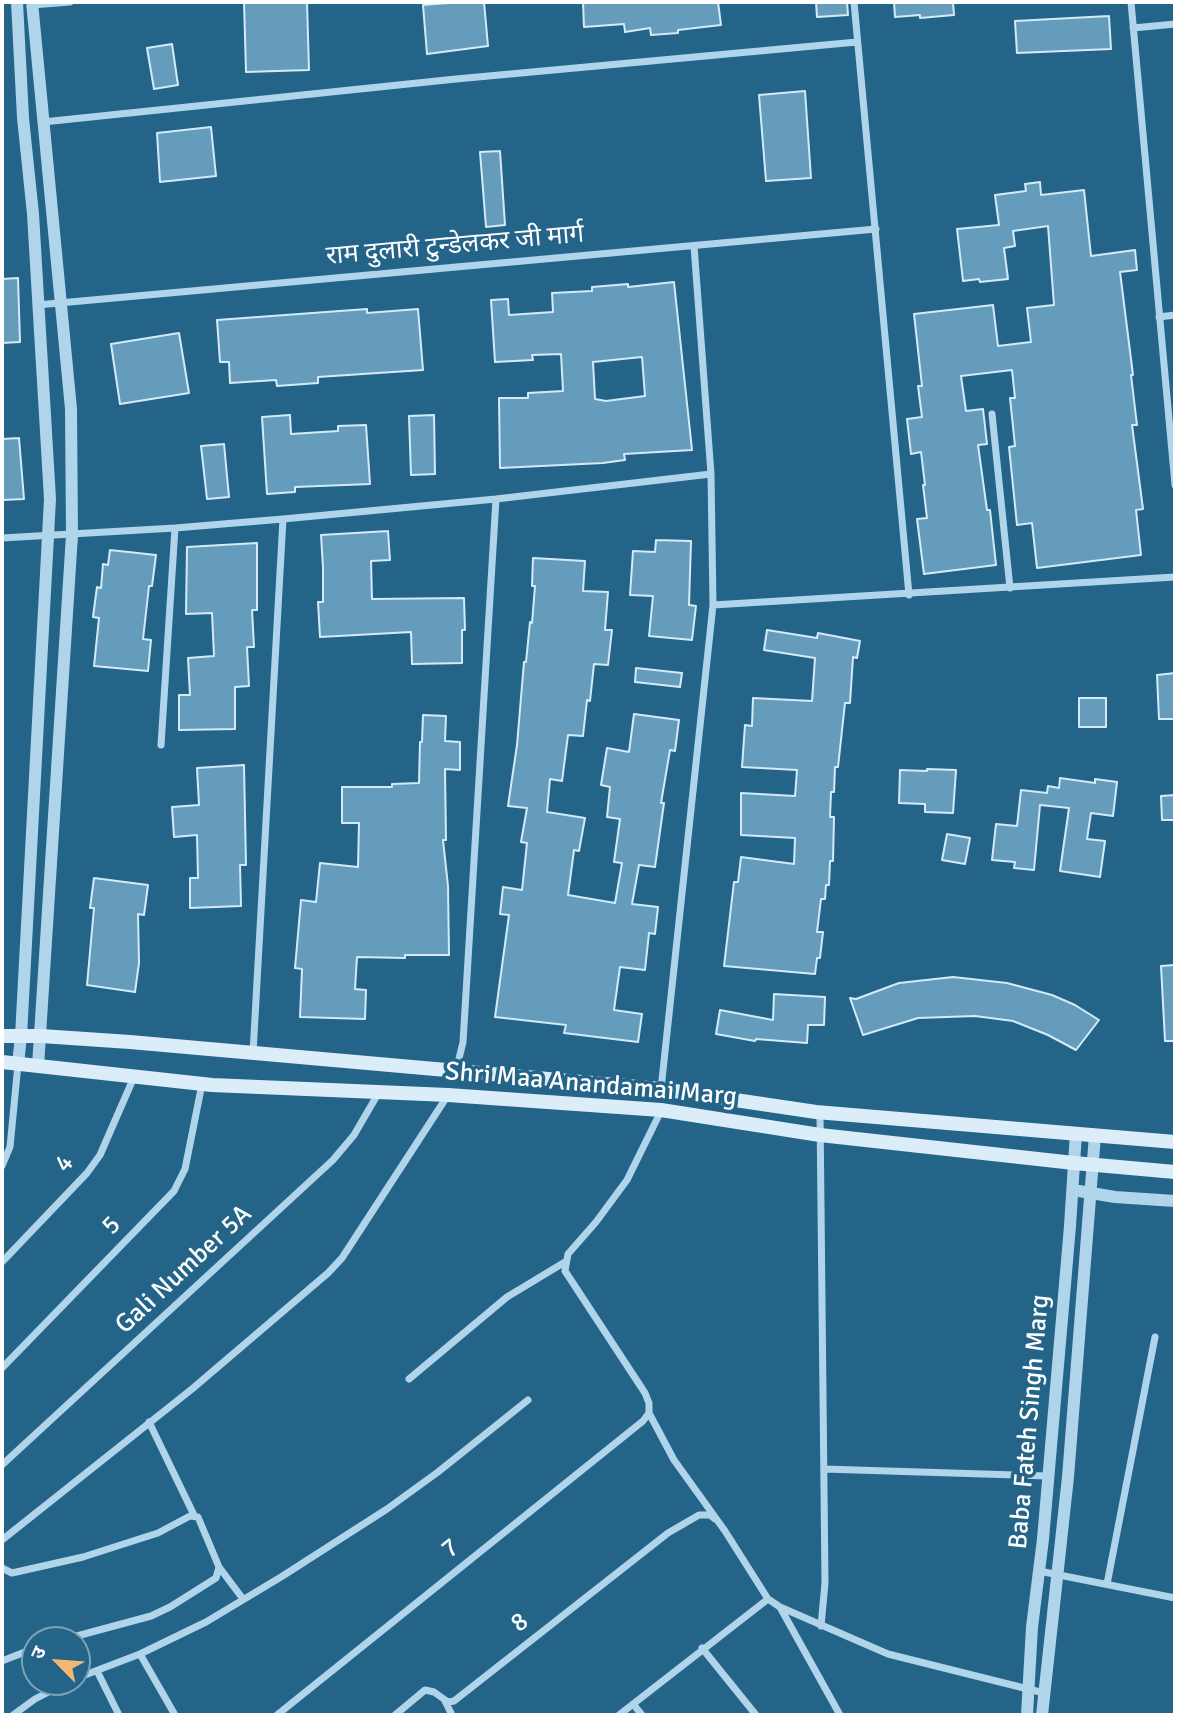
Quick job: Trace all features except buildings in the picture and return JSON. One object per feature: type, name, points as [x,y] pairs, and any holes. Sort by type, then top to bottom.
[{"type":"main road","name":"Shri Maa Anandamai Marg","points":[[8,1035],[253,1053],[661,1089],[821,1113],[1175,1142]]},
{"type":"main road","name":"Shri Maa Anandamai Marg","points":[[2,1062],[202,1084],[448,1094],[661,1110],[820,1135],[1175,1172]]},
{"type":"street","points":[[2,1166],[10,1147],[18,1064],[8,1035],[50,536],[33,214],[23,118],[17,2]]},
{"type":"street","points":[[38,1066],[72,534],[71,410],[32,3],[70,2]]},
{"type":"street","points":[[854,2],[909,595]]},
{"type":"street","points":[[1131,2],[1175,485]]},
{"type":"street","points":[[1133,28],[1175,24]]},
{"type":"street","points":[[43,122],[456,79],[857,42]]},
{"type":"street","name":"राम दुलारी टुन्डेलकर जी मार्ग","points":[[37,305],[876,229]]},
{"type":"street","points":[[661,1089],[713,606],[710,474],[694,246]]},
{"type":"street","points":[[1159,317],[1175,315]]},
{"type":"street","points":[[992,414],[1010,588]]},
{"type":"street","points":[[2,538],[283,519],[496,499],[710,474]]},
{"type":"street","points":[[456,1071],[463,1042],[496,499]]},
{"type":"street","points":[[253,1053],[283,519]]},
{"type":"street","points":[[161,745],[175,528]]},
{"type":"street","points":[[713,606],[1175,577]]},
{"type":"street","name":"4","points":[[2,1262],[87,1173],[100,1155],[134,1077]]},
{"type":"street","name":"5","points":[[2,1368],[174,1191],[185,1169],[202,1084]]},
{"type":"street","name":"Gali Number 5A","points":[[2,1465],[333,1160],[354,1135],[379,1092]]},
{"type":"street","points":[[2,1540],[328,1273],[342,1258],[448,1094]]},
{"type":"street","points":[[661,1110],[627,1180],[568,1255],[565,1270],[645,1393],[649,1413],[674,1460],[718,1521],[768,1599],[780,1608],[888,1654],[1044,1693]]},
{"type":"street","points":[[821,1113],[825,1583],[821,1626]]},
{"type":"street","name":"Baba Fateh Singh Marg","points":[[1027,1715],[1032,1626],[1073,1191],[1076,1133]]},
{"type":"street","name":"Baba Fateh Singh Marg","points":[[1042,1715],[1058,1573],[1095,1135]]},
{"type":"street","points":[[1073,1191],[1175,1200]]},
{"type":"street","points":[[409,1379],[506,1297],[565,1262]]},
{"type":"street","points":[[1107,1584],[1156,1338]]},
{"type":"street","points":[[91,1673],[140,1654],[206,1622],[243,1599],[387,1509],[528,1400]]},
{"type":"street","name":"7","points":[[276,1715],[643,1421],[649,1413]]},
{"type":"street","points":[[149,1422],[194,1515],[202,1523],[219,1567],[243,1599]]},
{"type":"street","points":[[824,1469],[1047,1476]]},
{"type":"street","points":[[2,1568],[12,1573],[83,1557],[158,1533],[194,1515]]},
{"type":"street","name":"8","points":[[445,1700],[454,1701],[668,1533],[699,1515],[710,1515],[718,1521]]},
{"type":"street","points":[[91,1632],[151,1616],[170,1607],[216,1578],[219,1567]]},
{"type":"street","points":[[1039,1571],[1175,1598]]},
{"type":"street","points":[[619,1715],[768,1599]]},
{"type":"street","points":[[780,1608],[840,1715]]},
{"type":"street","points":[[702,1648],[756,1715]]},
{"type":"street","points":[[2,1661],[21,1654]]},
{"type":"street","points":[[140,1654],[175,1715]]},
{"type":"street","points":[[97,1671],[119,1715]]},
{"type":"street","points":[[395,1715],[425,1690],[434,1692],[445,1700],[452,1715]]},
{"type":"street","points":[[13,1715],[41,1696]]},
{"type":"street","points":[[634,1704],[642,1715]]}]
